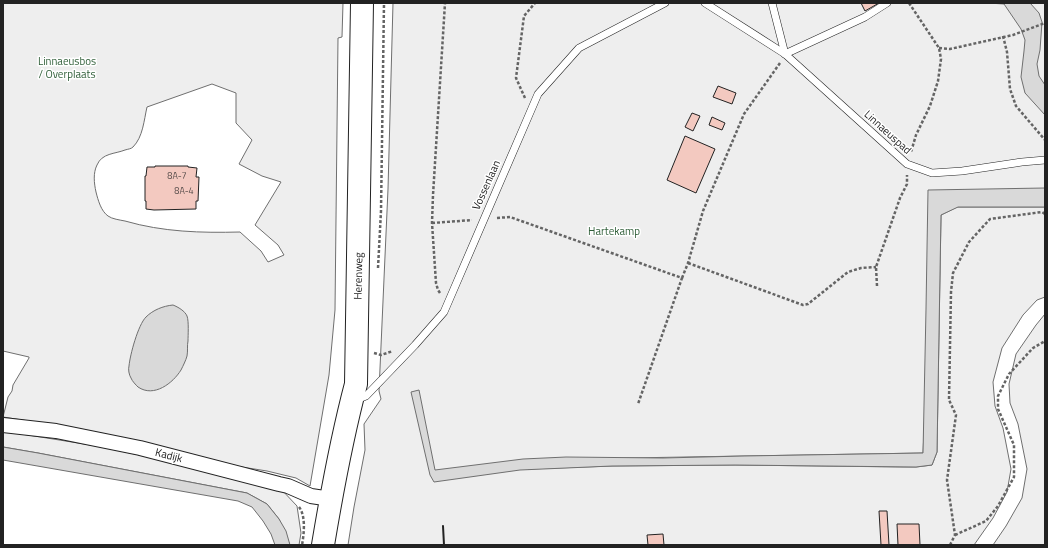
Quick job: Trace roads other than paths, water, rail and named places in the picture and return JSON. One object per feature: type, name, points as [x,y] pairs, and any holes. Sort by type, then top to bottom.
[{"type":"main road","name":"Herenweg","points":[[323,545],[331,499],[356,384],[362,3]]},
{"type":"street","name":"Kadijk","points":[[3,425],[56,431],[140,448],[288,486],[311,496],[331,499]]},
{"type":"lane","name":"Vossenlaan","points":[[352,401],[366,396],[415,345],[444,312],[538,94],[579,48],[665,3]]},
{"type":"lane","name":"Linnaeuspad","points":[[705,3],[785,54],[907,164],[932,173],[962,171],[1045,160]]},
{"type":"lane","points":[[772,3],[785,54],[865,17],[887,3]]},
{"type":"park label","name":"Linnaeusbos / Overplaats","points":[[67,67]]},
{"type":"park label","name":"Hartekamp","points":[[614,231]]}]
